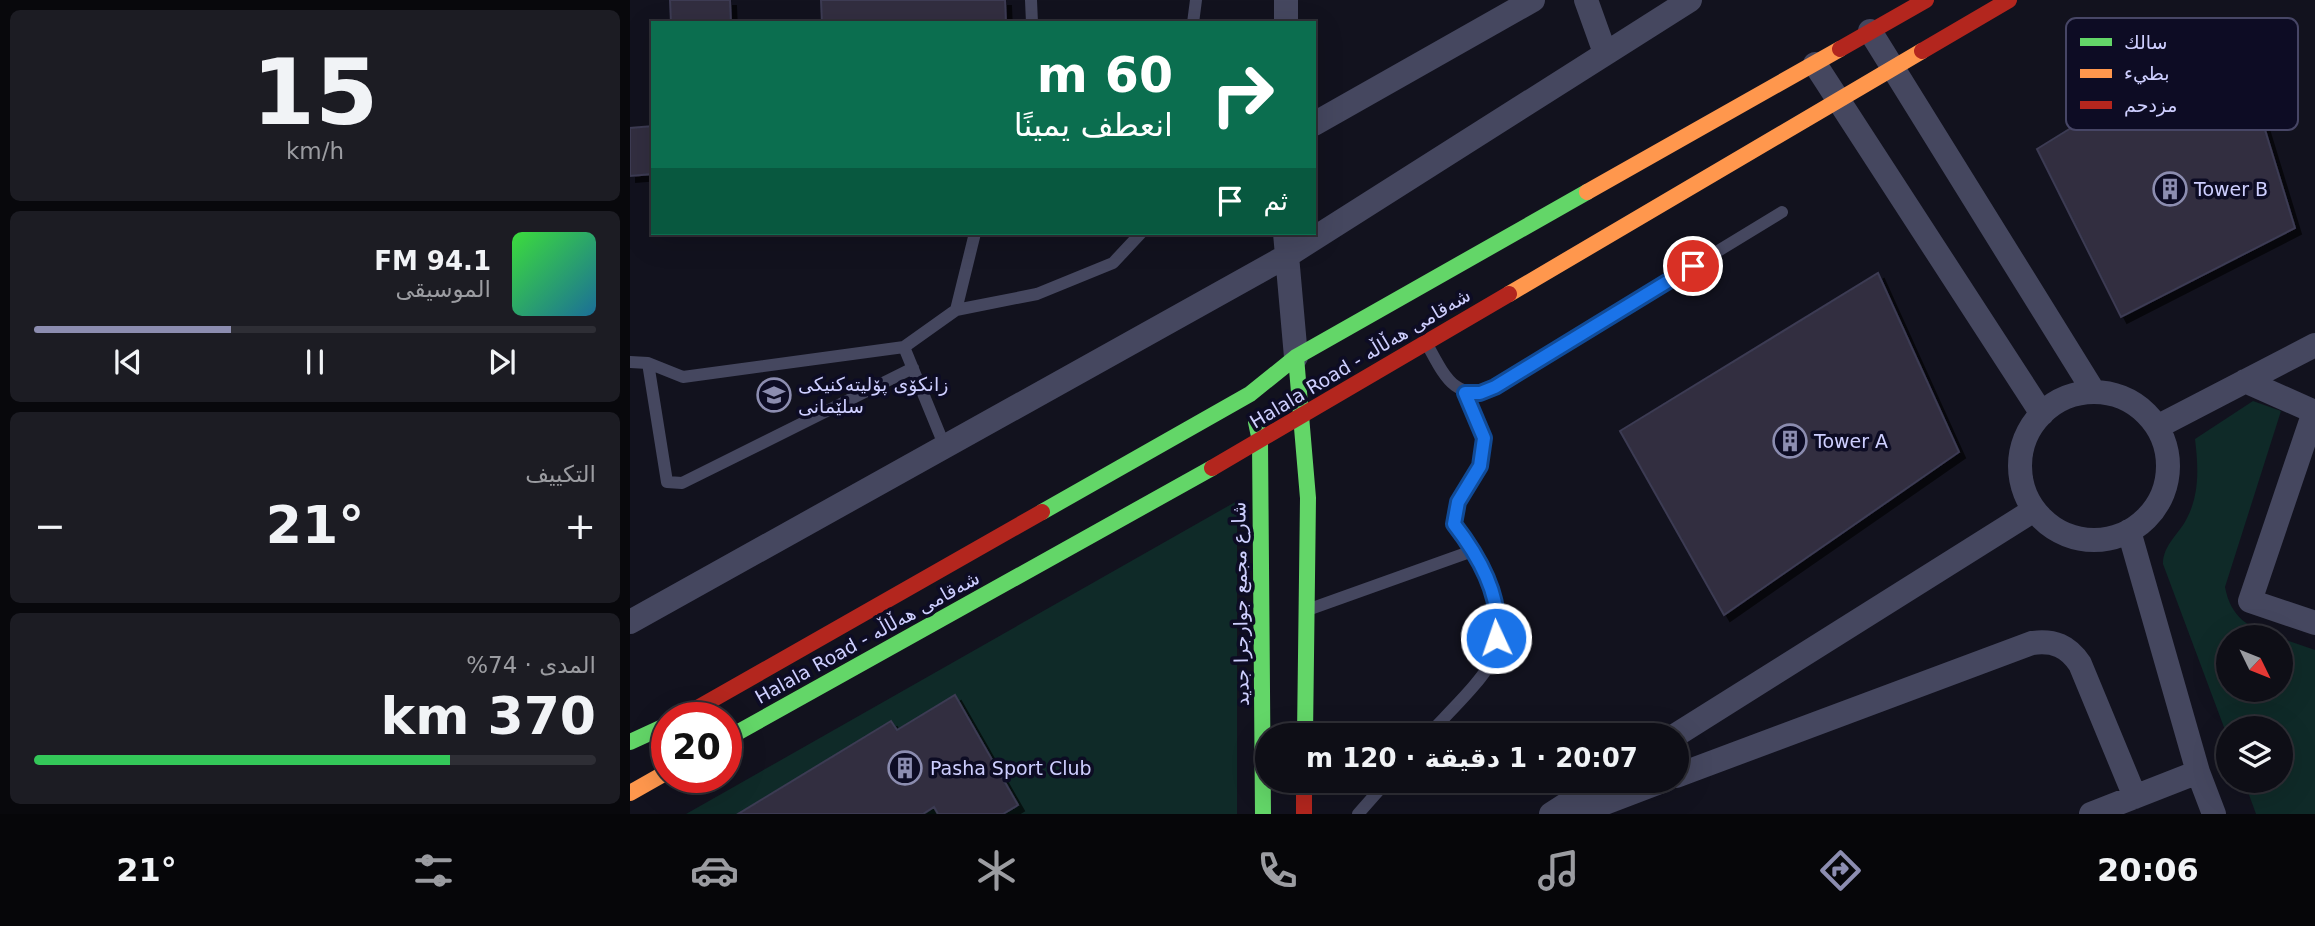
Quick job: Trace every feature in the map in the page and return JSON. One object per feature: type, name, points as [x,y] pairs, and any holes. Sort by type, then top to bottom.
[{"type":"street","points":[[1286,0],[1286,21]]},
{"type":"street","points":[[1316,123],[1533,0]]},
{"type":"street","points":[[1586,0],[1605,53]]},
{"type":"street","points":[[1316,226],[1690,0]]},
{"type":"street","name":"Halala Road - شەقامی هەڵاڵە","points":[[708,702],[1250,394],[1296,357],[1926,0]]},
{"type":"street","name":"Halala Road - شەقامی هەڵاڵە","points":[[742,730],[1260,442],[2009,0]]},
{"type":"street","points":[[1870,31],[2094,392]]},
{"type":"street","points":[[1815,64],[2042,414]]},
{"type":"street","points":[[630,622],[945,447],[1302,235]]},
{"type":"street","points":[[1285,245],[1296,357],[1305,414],[1309,609],[1305,723]]},
{"type":"street","points":[[2157,427],[2315,345]]},
{"type":"street","points":[[2245,381],[2314,412],[2250,601],[2315,623]]},
{"type":"street","points":[[2094,392],[2130,401],[2145,412],[2157,427],[2166,449],[2168,473],[2161,497],[2148,517],[2129,531],[2109,539],[2088,540],[2067,535],[2049,525],[2034,510],[2024,491],[2020,471],[2025,441],[2042,414],[2057,402],[2094,392]]},
{"type":"street","name":"شارع مجمع جوارجرا جديد","points":[[1250,394],[1260,442],[1263,814]]},
{"type":"street","points":[[1689,727],[2034,510]]},
{"type":"street","points":[[2129,531],[2198,772],[2214,814]]},
{"type":"street","points":[[1689,771],[2032,643],[2046,641],[2061,644],[2072,652],[2080,664],[2135,797]]},
{"type":"street","points":[[630,742],[651,734]]},
{"type":"street","points":[[2091,814],[2198,772]]},
{"type":"street","points":[[630,793],[651,781]]},
{"type":"street","points":[[1304,793],[1304,814]]},
{"type":"street","points":[[1551,814],[1584,793]]},
{"type":"street","points":[[1576,814],[1631,793]]},
{"type":"lane","points":[[1031,0],[1032,21]]},
{"type":"lane","points":[[1193,21],[1196,0]]},
{"type":"lane","points":[[1465,393],[1480,393],[1495,387],[1782,212]]},
{"type":"lane","points":[[956,310],[975,235]]},
{"type":"lane","points":[[630,362],[648,363],[683,377],[904,347],[956,310],[1037,294],[1113,263],[1139,235]]},
{"type":"lane","points":[[1426,343],[1444,377],[1465,393],[1484,438],[1480,466],[1458,502],[1454,524],[1475,550],[1499,619],[1493,657],[1483,673],[1439,723]]},
{"type":"lane","points":[[904,347],[945,447]]},
{"type":"lane","points":[[648,363],[667,482],[682,483],[913,368]]},
{"type":"lane","points":[[1309,609],[1475,550]]},
{"type":"lane","points":[[1358,814],[1377,793]]},
{"type":"green space","points":[[2253,401],[2281,411],[2225,587],[2236,614],[2249,625],[2216,625],[2216,702],[2293,702],[2293,642],[2315,650],[2315,814],[2256,814],[2248,793],[2293,793],[2293,716],[2220,716],[2163,564],[2166,551],[2185,522],[2195,497],[2195,439]]},
{"type":"green space","points":[[1237,501],[1237,814],[686,814],[723,793],[742,793],[742,782]]},
{"type":"building","points":[[670,0],[730,0],[731,21],[671,21]]},
{"type":"building","points":[[821,0],[1005,0],[1006,21],[822,21]]},
{"type":"building","points":[[651,126],[651,174],[630,176],[630,128]]},
{"type":"building","name":"Tower B","points":[[2068,130],[2265,130],[2295,228],[2121,317],[2037,149]]},
{"type":"building","name":"Tower A","points":[[1878,273],[1959,452],[1724,615],[1620,431]]},
{"type":"building","name":"Pasha Sport Club","points":[[955,695],[1018,805],[1003,814],[938,814],[934,807],[923,814],[738,814],[891,721],[897,730]]},
{"type":"traffic: fast","points":[[1042,512],[1250,394],[1296,357],[1587,192]]},
{"type":"traffic: fast","points":[[1296,357],[1308,498],[1305,723]]},
{"type":"traffic: fast","points":[[1256,422],[1260,441],[1263,814]]},
{"type":"traffic: fast","points":[[742,730],[1212,468]]},
{"type":"traffic: fast","points":[[630,742],[651,732]]},
{"type":"traffic: slow","points":[[1587,192],[1840,49]]},
{"type":"traffic: slow","points":[[1509,294],[1922,51]]},
{"type":"traffic: slow","points":[[630,793],[651,781]]},
{"type":"traffic: jam","points":[[1840,49],[1926,0]]},
{"type":"traffic: jam","points":[[1922,51],[2009,0]]},
{"type":"traffic: jam","points":[[1212,468],[1509,294]]},
{"type":"traffic: jam","points":[[708,702],[1042,512]]},
{"type":"traffic: jam","points":[[1304,793],[1304,814]]},
{"type":"place","name":"Tower B","points":[[2170,189]]},
{"type":"place","name":"زانکۆی پۆلیتەکنیکی سلێمانی","points":[[774,395]]},
{"type":"place","name":"Tower A","points":[[1790,441]]},
{"type":"place","name":"Pasha Sport Club","points":[[905,768]]},
{"type":"route","points":[[1496,638],[1499,619],[1489,586],[1475,550],[1454,524],[1458,502],[1480,466],[1484,438],[1465,393],[1480,393],[1495,387],[1693,266]]}]
